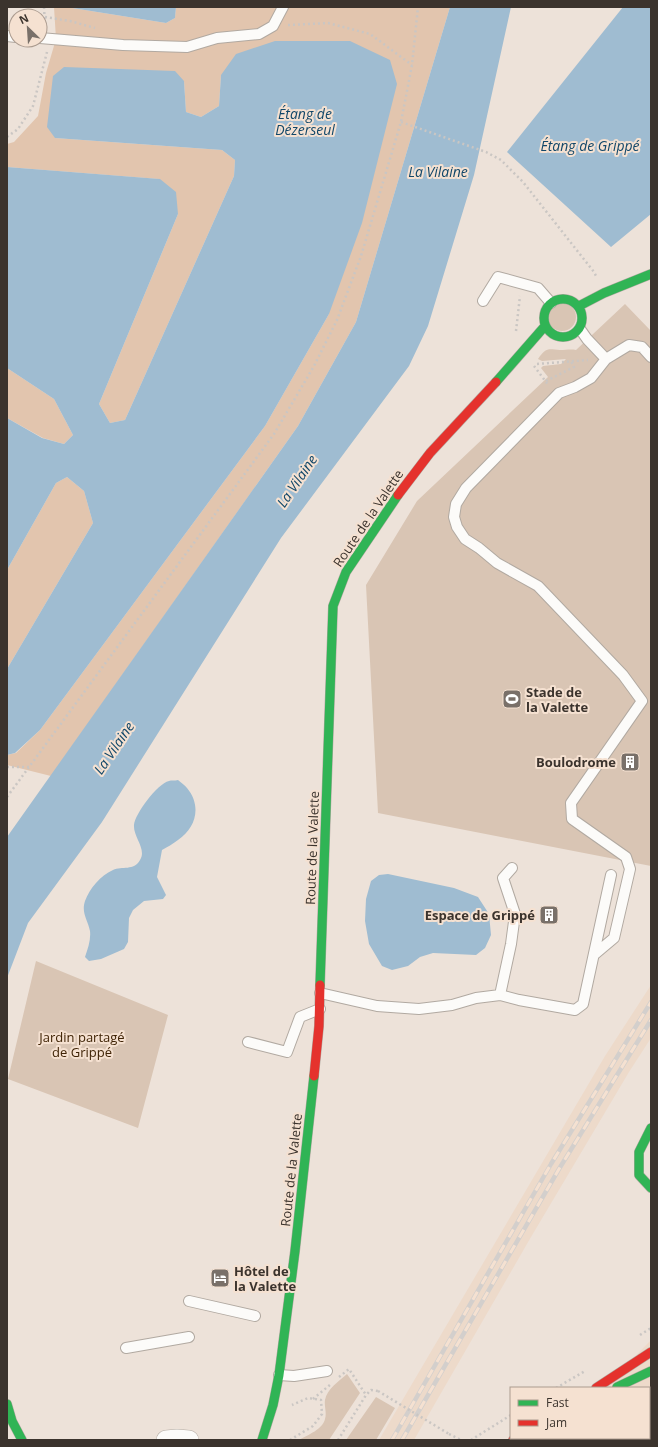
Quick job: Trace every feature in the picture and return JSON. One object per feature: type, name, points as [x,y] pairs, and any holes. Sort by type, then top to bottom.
[{"type":"street","points":[[579,306],[604,293],[651,274]]},
{"type":"street","points":[[564,298],[572,300],[579,306],[583,318],[580,329],[575,334],[560,338],[554,335],[545,326],[543,317],[551,302],[564,298]]},
{"type":"street","name":"Route de la Valette","points":[[262,1440],[273,1405],[279,1376],[296,1243],[319,1026],[333,606],[346,572],[389,507],[430,454],[545,326]]},
{"type":"street","points":[[651,1128],[639,1152],[639,1175],[651,1188]]},
{"type":"street","points":[[598,1387],[651,1352]]},
{"type":"street","points":[[618,1387],[651,1371]]},
{"type":"street","points":[[7,1404],[12,1421],[22,1440]]},
{"type":"street","points":[[166,1440],[188,1440]]},
{"type":"lane","points":[[48,38],[123,45],[187,47],[217,38],[259,34],[273,26],[283,7]]},
{"type":"lane","points":[[483,301],[498,277],[538,288],[551,302]]},
{"type":"lane","points":[[580,329],[587,339],[606,359]]},
{"type":"lane","points":[[595,954],[614,938],[630,869],[626,857],[572,819],[571,803],[642,701],[623,675],[538,586],[497,563],[465,539],[454,517],[456,504],[466,488],[559,393],[590,378],[606,359],[629,345],[642,347],[651,356]]},
{"type":"lane","points":[[500,996],[511,944],[515,914],[503,878],[512,868]]},
{"type":"lane","points":[[320,993],[377,1006],[419,1009],[452,1005],[476,998],[500,996],[575,1010],[583,1004],[611,875]]},
{"type":"lane","points":[[248,1042],[287,1052],[300,1017],[320,1009]]},
{"type":"lane","points":[[189,1300],[255,1316]]},
{"type":"lane","points":[[126,1348],[189,1337]]},
{"type":"lane","points":[[279,1376],[294,1376],[327,1370]]},
{"type":"path","points":[[7,797],[274,434],[314,366],[337,320],[361,256],[401,122],[412,65],[418,7]]},
{"type":"path","points":[[48,18],[70,21],[99,29]]},
{"type":"path","points":[[273,26],[328,23],[370,34],[412,65]]},
{"type":"path","points":[[7,137],[18,129],[33,106],[48,54],[46,48]]},
{"type":"path","points":[[401,122],[486,152],[501,160],[523,182],[594,272],[604,293]]},
{"type":"path","points":[[533,364],[606,359]]},
{"type":"path","points":[[546,381],[574,367],[571,361]]},
{"type":"path","points":[[7,767],[29,767]]},
{"type":"path","points":[[348,1369],[366,1395]]},
{"type":"path","points":[[338,1440],[366,1395],[372,1390],[378,1391],[461,1440]]},
{"type":"path","points":[[471,1440],[510,1416]]},
{"type":"shaded area","points":[[54,7],[66,7],[166,23],[175,18],[176,7],[450,7],[356,322],[298,426],[51,776],[7,765],[7,755],[16,753],[40,730],[265,426],[329,314],[221,75],[219,106],[201,117],[186,112],[184,81],[55,138],[222,150],[235,160],[234,176],[125,420],[110,423],[99,404],[178,214],[159,179],[7,167],[7,144],[14,142],[38,116],[46,73],[56,39]]},
{"type":"shaded area","points":[[7,368],[54,399],[73,435],[64,444],[43,438],[7,418]]},
{"type":"shaded area","points":[[67,477],[84,491],[93,523],[7,669],[7,570],[56,483]]},
{"type":"shaded area","points":[[651,985],[651,1038],[629,1072],[531,1237],[414,1440],[379,1440],[605,1056]]},
{"type":"shaded area","points":[[651,1340],[651,1440],[553,1440],[650,1439],[650,1387],[605,1387]]},
{"type":"green space","points":[[562,303],[572,307],[576,317],[572,327],[562,331],[552,327],[548,317],[552,307]]},
{"type":"green space","name":"Stade de la Valette","points":[[625,304],[651,331],[651,866],[378,813],[366,585],[417,501],[548,377],[541,368],[543,366],[561,364],[566,359],[542,361],[538,359],[543,352],[550,349],[576,350]]},
{"type":"green space","name":"Jardin partagé de Grippé","points":[[36,961],[168,1015],[138,1128],[8,1079]]},
{"type":"green space","points":[[347,1374],[360,1393],[329,1440],[299,1440],[315,1431],[324,1423],[326,1417],[326,1396],[328,1392]]},
{"type":"green space","points":[[376,1397],[395,1408],[376,1440],[346,1440]]},
{"type":"water","points":[[66,7],[176,7],[175,18],[166,23]]},
{"type":"water","name":"La Vilaine","points":[[450,7],[511,7],[474,175],[428,326],[409,366],[281,538],[102,822],[28,923],[7,978],[7,837],[298,426],[356,322]]},
{"type":"water","name":"Étang de Grippé","points":[[623,7],[651,7],[651,214],[611,247],[507,152]]},
{"type":"water","name":"Étang de Dézerseul","points":[[275,41],[350,41],[390,60],[397,84],[362,223],[329,314],[265,426],[40,730],[15,753],[7,755],[7,669],[93,523],[84,491],[67,477],[56,483],[7,570],[7,418],[42,438],[64,444],[73,435],[54,399],[7,368],[7,167],[160,179],[176,192],[178,214],[99,404],[110,423],[125,420],[234,176],[235,160],[222,150],[55,138],[47,127],[53,76],[64,67],[175,71],[184,81],[186,112],[201,117],[219,106],[221,75],[236,54]]},
{"type":"water","points":[[178,780],[192,795],[195,816],[193,823],[184,835],[162,850],[157,877],[166,895],[163,899],[144,901],[133,910],[129,918],[128,942],[124,949],[101,959],[89,961],[85,957],[90,934],[84,909],[87,896],[96,883],[108,873],[116,869],[135,866],[140,860],[142,852],[134,829],[135,820],[142,807],[153,793],[164,783]]},
{"type":"water","points":[[388,874],[454,888],[478,897],[489,914],[491,935],[485,948],[476,955],[433,953],[420,957],[408,966],[392,970],[382,966],[369,944],[365,921],[366,899],[371,881],[379,875]]},
{"type":"railway","points":[[392,1440],[551,1164],[651,1002]]},
{"type":"railway","points":[[402,1440],[559,1169],[651,1020]]},
{"type":"traffic: fast","points":[[579,306],[604,293],[651,274]]},
{"type":"traffic: fast","points":[[559,299],[567,299],[577,304],[581,311],[582,318],[581,325],[577,332],[567,337],[559,337],[549,332],[547,329],[544,322],[544,314],[549,304],[552,302],[559,299]]},
{"type":"traffic: fast","points":[[496,382],[545,326]]},
{"type":"traffic: fast","points":[[320,985],[333,606],[346,572],[398,495]]},
{"type":"traffic: fast","points":[[262,1440],[273,1405],[279,1375],[295,1251],[314,1076]]},
{"type":"traffic: fast","points":[[651,1128],[639,1152],[639,1175],[651,1188]]},
{"type":"traffic: fast","points":[[617,1387],[651,1371]]},
{"type":"traffic: fast","points":[[7,1404],[12,1421],[22,1440]]},
{"type":"traffic: jam","points":[[398,495],[430,453],[496,382]]},
{"type":"traffic: jam","points":[[314,1076],[319,1026],[320,985]]},
{"type":"traffic: jam","points":[[598,1387],[651,1352]]},
{"type":"place","name":"Stade de la Valette","points":[[512,699]]},
{"type":"place","name":"Boulodrome","points":[[630,762]]},
{"type":"place","name":"Espace de Grippé","points":[[549,915]]},
{"type":"place","name":"Hôtel de la Valette","points":[[220,1278]]}]
